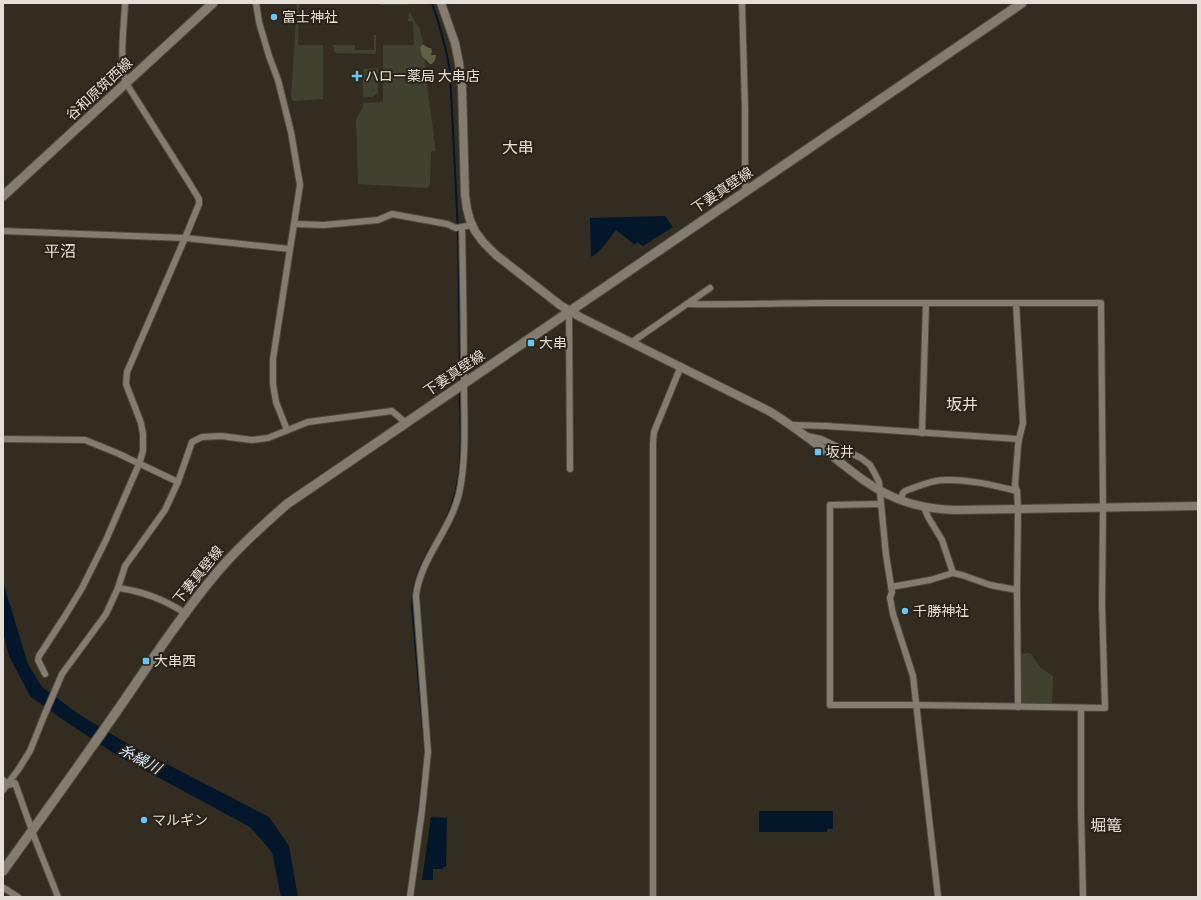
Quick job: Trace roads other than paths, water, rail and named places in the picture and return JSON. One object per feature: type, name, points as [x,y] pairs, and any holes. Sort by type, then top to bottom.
[{"type":"main road","name":"谷和原筑西線","points":[[3,196],[213,3]]},
{"type":"main road","name":"下妻真壁線","points":[[3,871],[209,581],[255,532],[287,504],[1022,3]]},
{"type":"street","points":[[46,674],[38,660],[39,656],[65,616],[85,581],[106,540],[139,464],[143,451],[143,434],[141,423],[126,384],[127,372],[186,238],[199,204],[199,199],[126,83],[124,74],[123,47],[125,3]]},
{"type":"street","points":[[256,3],[259,22],[278,80],[291,132],[300,184],[273,359],[273,384],[276,402],[287,430]]},
{"type":"street","points":[[441,3],[455,43],[460,63],[466,203],[468,215],[472,225],[479,237],[496,255],[569,311],[756,403],[792,425],[861,479],[880,491],[900,500],[924,507],[954,510],[1198,506]]},
{"type":"street","points":[[742,3],[746,191]]},
{"type":"street","points":[[295,224],[324,225],[378,220],[392,214],[459,227],[467,227],[472,225]]},
{"type":"street","points":[[410,897],[423,803],[428,752],[416,606],[416,589],[423,568],[450,519],[458,494],[464,459],[464,383],[459,227]]},
{"type":"street","points":[[3,231],[186,238],[290,249]]},
{"type":"street","points":[[632,342],[710,288]]},
{"type":"street","points":[[922,433],[926,303]]},
{"type":"street","points":[[1016,303],[1023,423],[1019,439],[1015,485],[1017,491],[1018,509],[1018,707]]},
{"type":"street","points":[[687,304],[1101,303],[1103,508],[1102,604],[1105,708],[916,705],[830,706],[830,505],[881,504]]},
{"type":"street","points":[[569,311],[570,469]]},
{"type":"street","points":[[653,897],[653,443],[654,432],[681,366]]},
{"type":"street","points":[[3,790],[5,783],[30,751],[62,674],[106,614],[118,588],[125,566],[165,510],[178,482],[192,442],[202,437],[221,436],[252,440],[268,438],[308,422],[392,411],[406,423]]},
{"type":"street","points":[[792,425],[1019,439]]},
{"type":"street","points":[[805,435],[820,439],[861,458],[870,465],[879,482],[886,555],[892,592],[890,598],[906,659],[911,670],[938,897]]},
{"type":"street","points":[[3,439],[85,440],[178,482]]},
{"type":"street","points":[[900,500],[905,491],[930,482],[943,480],[991,484],[1017,491]]},
{"type":"street","points":[[924,507],[928,517],[942,540],[953,573]]},
{"type":"street","points":[[891,587],[930,580],[953,573],[990,585],[1017,590]]},
{"type":"street","points":[[118,588],[130,589],[144,594],[170,604],[185,613]]},
{"type":"street","points":[[1081,708],[1083,897]]},
{"type":"street","points":[[5,783],[15,783],[32,832],[58,897]]},
{"type":"street","points":[[4,888],[18,897]]},
{"type":"water","points":[[665,216],[673,227],[643,246],[637,242],[635,245],[616,230],[602,248],[591,257],[590,218]]},
{"type":"water","name":"糸繰川","points":[[3,582],[28,664],[42,687],[80,715],[128,744],[269,817],[289,846],[298,897],[281,897],[272,852],[250,827],[115,754],[30,696],[9,656],[3,632]]},
{"type":"water","points":[[759,811],[833,811],[833,829],[827,829],[827,832],[759,832]]},
{"type":"water","points":[[431,817],[447,818],[446,867],[443,867],[443,869],[433,869],[433,880],[422,880]]},
{"type":"waterway","points":[[432,3],[447,53],[450,71],[458,231],[460,379]]},
{"type":"waterway","points":[[447,517],[459,472],[461,442],[460,392]]},
{"type":"waterway","points":[[425,754],[412,606],[417,575],[431,547]]},
{"type":"waterway","points":[[417,826],[422,777]]},
{"type":"place","name":"富士神社","points":[[274,17]]},
{"type":"place","name":"ハロー薬局 大串店","points":[[357,76]]},
{"type":"place","name":"大串","points":[[531,343]]},
{"type":"place","name":"坂井","points":[[818,452]]},
{"type":"place","name":"千勝神社","points":[[905,611]]},
{"type":"place","name":"大串西","points":[[146,661]]},
{"type":"place","name":"マルギン","points":[[144,820]]},
{"type":"district","name":"大串","points":[[518,147]]},
{"type":"district","name":"平沼","points":[[60,251]]},
{"type":"district","name":"坂井","points":[[962,404]]},
{"type":"district","name":"堀篭","points":[[1106,825]]}]
